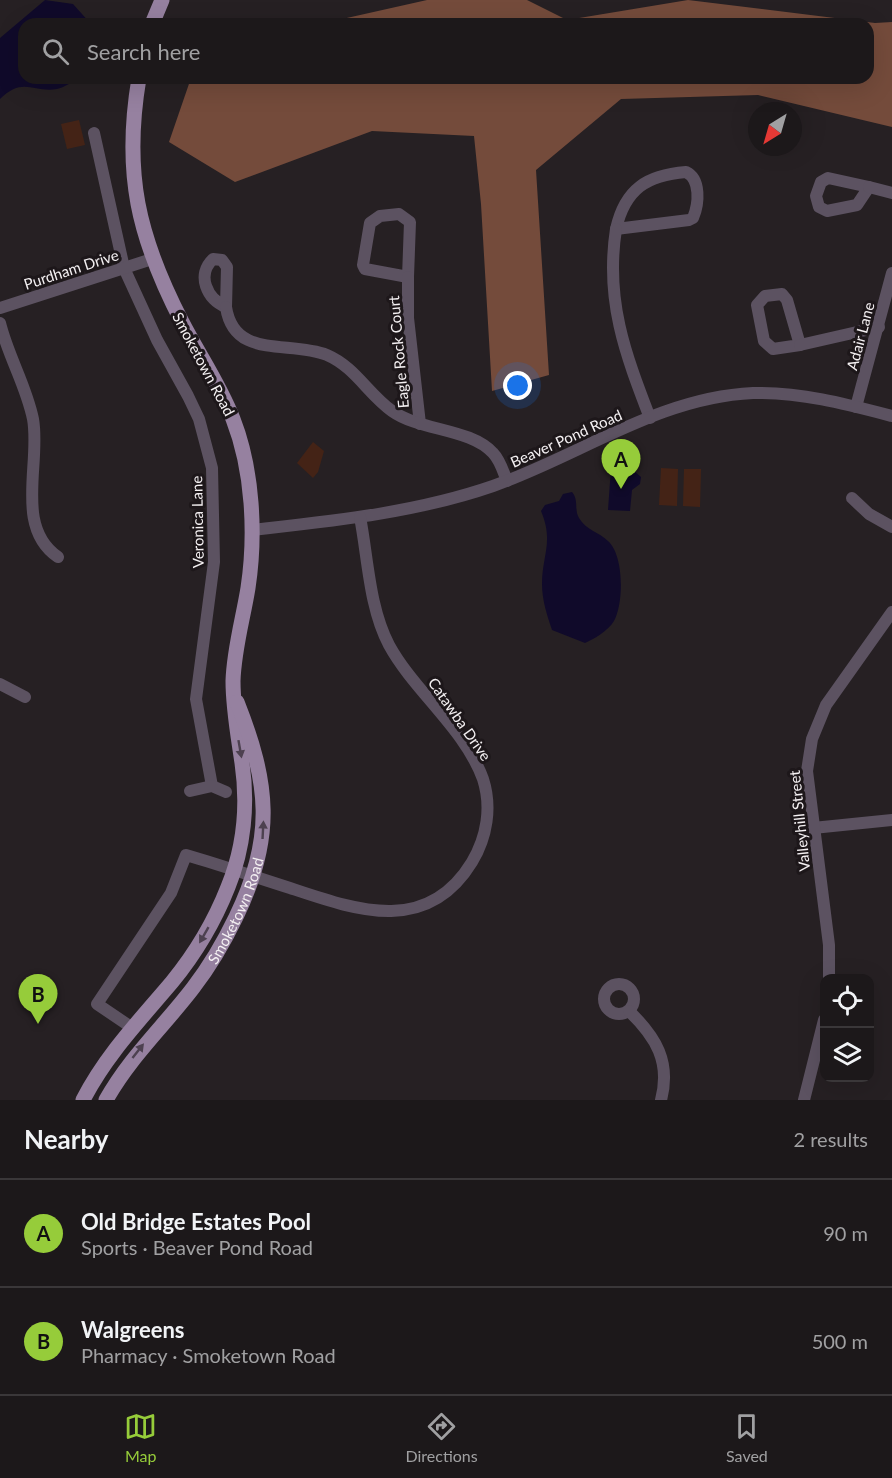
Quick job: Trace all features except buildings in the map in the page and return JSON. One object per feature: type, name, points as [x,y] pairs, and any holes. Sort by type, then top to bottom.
[{"type":"main road","points":[[154,18],[162,0]]},
{"type":"main road","name":"Smoketown Road","points":[[82,1100],[131,1027],[173,981],[191,956],[218,909],[241,844],[244,787],[234,722],[233,691],[236,646],[248,587],[251,530],[244,461],[234,422],[152,259],[138,207],[131,155],[139,84]]},
{"type":"main road","name":"Smoketown Road","points":[[106,1100],[129,1064],[193,988],[213,959],[254,876],[263,839],[263,798],[256,752],[233,691]]},
{"type":"street","name":"Veronica Lane","points":[[94,133],[124,268],[195,412],[212,468],[214,562],[196,699],[212,786]]},
{"type":"street","points":[[616,229],[688,220],[695,212],[695,178],[686,172],[644,182],[625,204],[616,229],[611,269],[615,310],[633,375],[650,418]]},
{"type":"street","points":[[869,187],[892,193]]},
{"type":"street","name":"Eagle Rock Court","points":[[408,277],[365,269],[368,226],[374,218],[399,214],[410,222],[408,318],[420,424]]},
{"type":"street","name":"Purdham Drive","points":[[0,308],[152,259]]},
{"type":"street","name":"Adair Lane","points":[[856,407],[892,273]]},
{"type":"street","points":[[800,345],[786,297],[782,294],[769,295],[759,300],[757,305],[762,337],[767,346],[778,349],[800,345],[879,327]]},
{"type":"street","points":[[226,307],[230,326],[245,340],[327,355],[353,371],[393,412],[420,424],[485,446],[498,460],[507,481]]},
{"type":"street","points":[[0,323],[28,399],[33,421],[35,443],[32,493],[35,526],[46,547],[58,557]]},
{"type":"street","name":"Beaver Pond Road","points":[[251,530],[360,517],[436,502],[507,481],[650,418],[702,400],[748,394],[806,396],[892,416]]},
{"type":"street","points":[[852,498],[868,514],[892,527]]},
{"type":"street","name":"Catawba Drive","points":[[131,1027],[97,1004],[171,893],[181,874],[186,855],[369,912],[402,911],[436,900],[450,888],[468,869],[483,838],[488,810],[483,780],[473,758],[389,645],[377,613],[360,517]]},
{"type":"street","name":"Valleyhill Street","points":[[829,974],[829,945],[807,771],[818,722],[846,675],[892,612]]},
{"type":"street","points":[[0,684],[25,697]]},
{"type":"street","points":[[190,791],[212,786],[226,792]]},
{"type":"street","points":[[813,828],[892,820]]},
{"type":"street","points":[[629,1011],[654,1041],[665,1064],[665,1084],[661,1100]]},
{"type":"street","points":[[804,1100],[823,1028]]},
{"type":"shaded area","points":[[45,0],[73,4],[86,18],[24,18]]},
{"type":"shaded area","points":[[427,0],[527,0],[563,18],[347,18]]},
{"type":"shaded area","points":[[688,0],[834,18],[579,18]]},
{"type":"shaded area","points":[[892,22],[892,127],[802,106],[802,102],[787,102],[758,95],[621,99],[536,170],[549,375],[492,391],[481,204],[474,136],[372,131],[235,182],[169,142],[189,84],[874,84],[874,23]]},
{"type":"shaded area","points":[[18,23],[18,84],[68,84],[49,90],[15,88],[0,99],[0,38]]},
{"type":"shaded area","points":[[79,120],[85,145],[67,149],[61,124]]},
{"type":"shaded area","points":[[313,442],[324,451],[318,472],[313,478],[297,463]]},
{"type":"shaded area","points":[[611,468],[633,470],[641,477],[640,484],[632,490],[630,511],[608,510]]},
{"type":"shaded area","points":[[661,468],[678,469],[677,506],[659,505]]},
{"type":"shaded area","points":[[684,469],[701,469],[700,507],[683,506]]},
{"type":"shaded area","points":[[572,492],[582,522],[608,541],[620,568],[620,603],[614,621],[605,631],[585,643],[552,630],[542,590],[547,531],[541,511],[545,505],[559,501],[563,494]]},
{"type":"place","name":"Old Bridge Estates Pool","points":[[621,489]]},
{"type":"place","name":"Walgreens","points":[[38,1024]]}]
